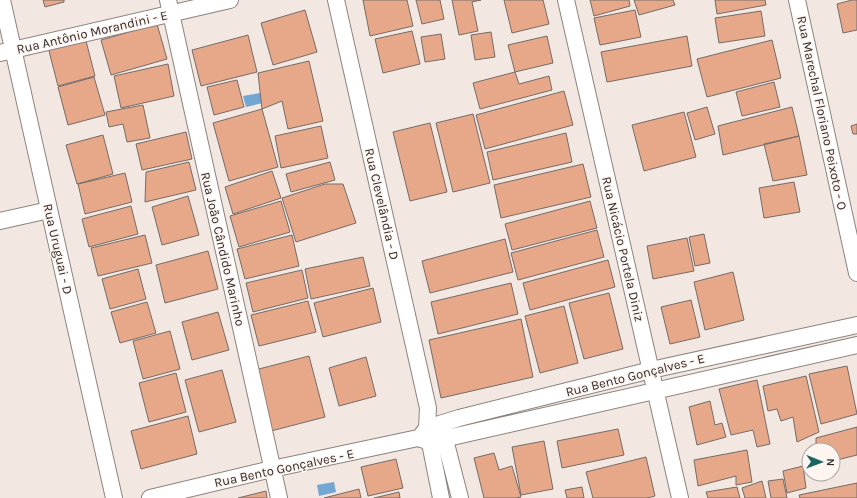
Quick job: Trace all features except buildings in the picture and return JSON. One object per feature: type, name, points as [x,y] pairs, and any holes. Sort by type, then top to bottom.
[{"type":"street","name":"Rua Uruguai - D","points":[[2,0],[7,52],[49,210],[114,498]]},
{"type":"street","name":"Rua Antônio Morandini - E","points":[[7,52],[169,7],[230,0]]},
{"type":"street","name":"Rua Clevelândia - D","points":[[336,0],[428,408],[441,498]]},
{"type":"street","name":"Rua Nicácio Portela Diniz","points":[[566,0],[680,498]]},
{"type":"street","name":"Rua Marechal Floriano Peixoto - O","points":[[797,0],[857,273]]},
{"type":"street","name":"Rua João Cândido Marinho","points":[[169,7],[279,498]]},
{"type":"street","points":[[0,221],[49,210]]},
{"type":"street","name":"Rua Bento Gonçalves - E","points":[[432,434],[651,370],[857,325]]},
{"type":"street","name":"Rua Bento Gonçalves - E","points":[[150,498],[272,469],[432,434],[656,391],[857,345]]},
{"type":"street","name":"Rua Clevelândia - D","points":[[432,434],[460,498]]},
{"type":"water","points":[[260,93],[263,103],[246,107],[243,96]]},
{"type":"water","points":[[334,482],[336,492],[319,496],[317,485]]}]
